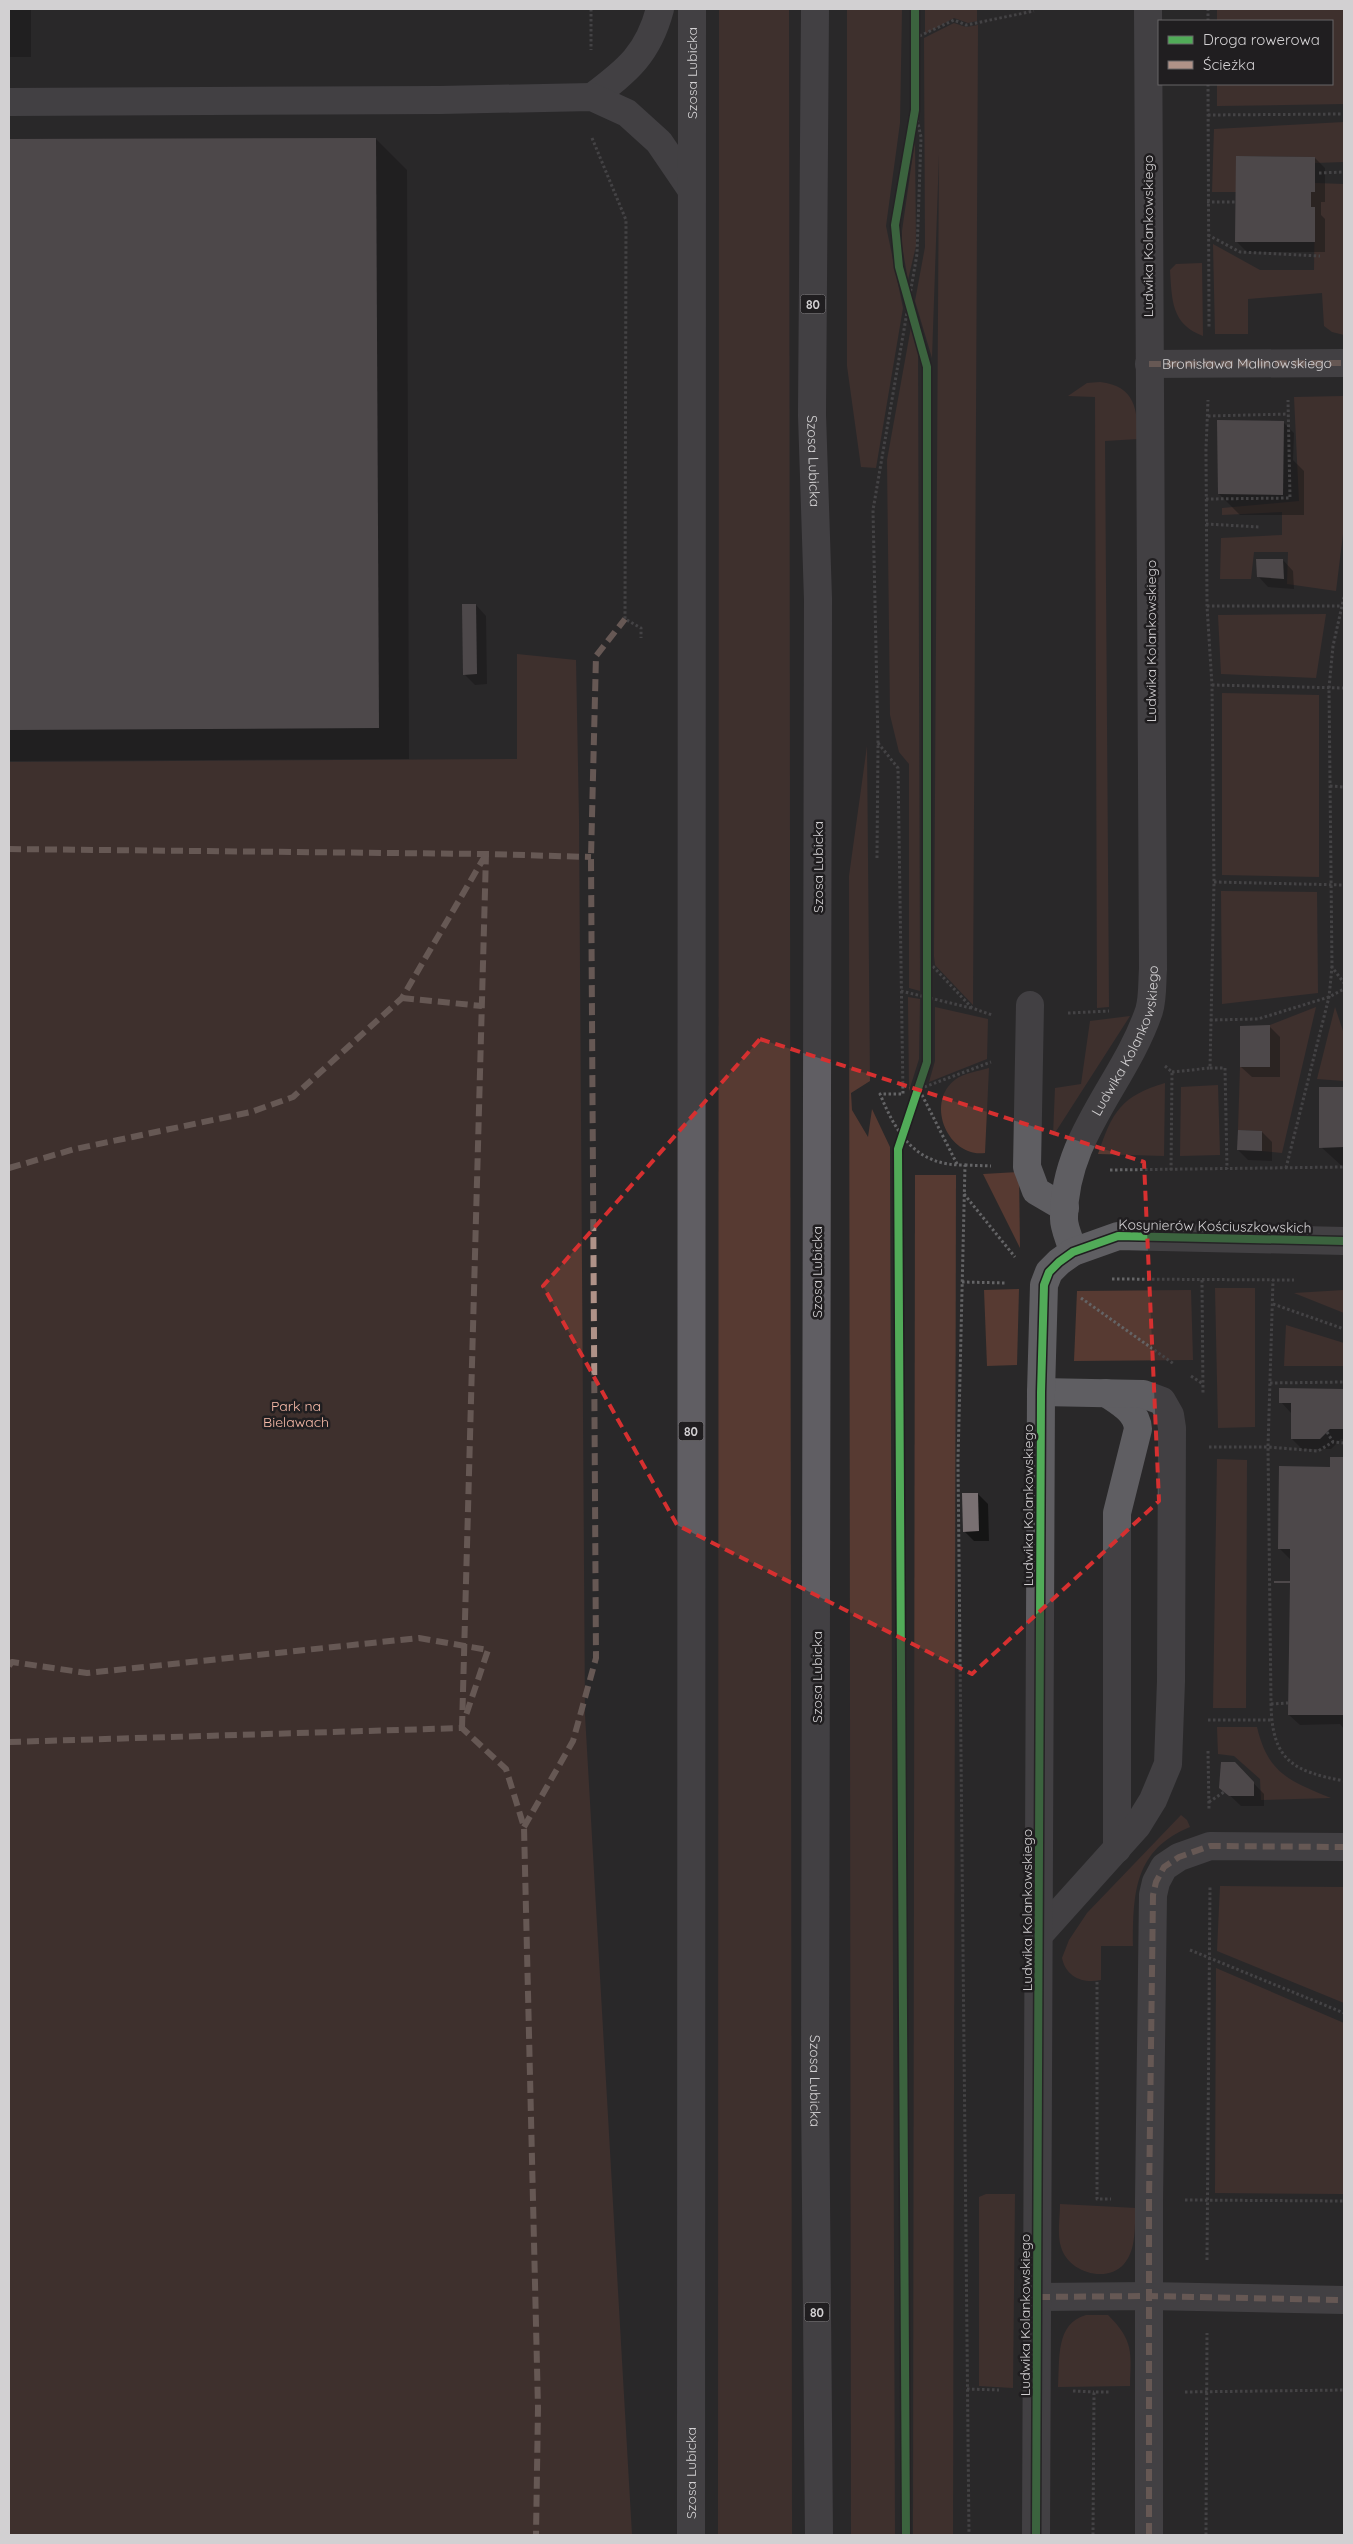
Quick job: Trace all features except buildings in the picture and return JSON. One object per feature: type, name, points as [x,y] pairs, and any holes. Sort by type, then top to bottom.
[{"type":"main road","name":"Szosa Lubicka","points":[[691,2535],[692,9]]},
{"type":"main road","name":"Szosa Lubicka","points":[[814,9],[812,415],[818,599],[815,2098],[819,2535]]},
{"type":"street","points":[[592,97],[624,74],[646,48],[660,9]]},
{"type":"street","name":"Ludwika Kolankowskiego","points":[[1073,1252],[1064,1220],[1069,1169],[1091,1120],[1138,1038],[1149,1009],[1153,969],[1148,9]]},
{"type":"street","points":[[9,102],[440,100],[592,97],[627,113],[659,142],[691,189]]},
{"type":"street","name":"Bronisława Malinowskiego","points":[[1149,364],[1344,363]]},
{"type":"street","points":[[1030,1010],[1027,1167],[1036,1191],[1065,1208]]},
{"type":"street","name":"Kosynierów Kościuszkowskich","points":[[1041,1285],[1054,1267],[1073,1252],[1118,1236],[1344,1241]]},
{"type":"street","name":"Ludwika Kolankowskiego","points":[[1036,2535],[1041,1285]]},
{"type":"street","points":[[1039,1935],[1137,1826],[1153,1800],[1164,1775],[1170,1753],[1172,1428],[1167,1408],[1153,1396],[1041,1392]]},
{"type":"street","points":[[1106,1393],[1129,1410],[1136,1421],[1138,1429],[1117,1513],[1117,1849]]},
{"type":"street","points":[[1149,2535],[1153,1895],[1156,1882],[1164,1867],[1178,1857],[1210,1846],[1344,1847]]},
{"type":"street","points":[[1038,2296],[1344,2300]]},
{"type":"path","points":[[592,9],[592,55]]},
{"type":"path","points":[[915,38],[954,20],[966,26],[1034,10]]},
{"type":"path","points":[[1208,85],[1207,234],[1210,364],[1206,524],[1207,606],[1212,685],[1214,882],[1210,1068]]},
{"type":"path","points":[[912,129],[915,110]]},
{"type":"path","points":[[877,858],[878,743],[872,537],[873,510],[909,303],[920,222],[921,137],[915,110]]},
{"type":"path","points":[[1208,115],[1344,114]]},
{"type":"path","points":[[592,132],[592,140],[626,220],[625,619],[641,628],[641,638]]},
{"type":"path","points":[[1319,173],[1344,172]]},
{"type":"path","points":[[1207,202],[1236,202]]},
{"type":"path","points":[[1207,234],[1240,252],[1320,256]]},
{"type":"path","points":[[904,285],[914,321]]},
{"type":"path","points":[[1206,499],[1290,498],[1288,391]]},
{"type":"path","points":[[1208,416],[1288,414]]},
{"type":"path","points":[[1206,524],[1260,527]]},
{"type":"path","points":[[1286,1168],[1329,997],[1332,966],[1332,886],[1329,688],[1333,646],[1344,597]]},
{"type":"path","points":[[1207,606],[1341,606]]},
{"type":"path","points":[[1212,685],[1344,688]]},
{"type":"path","points":[[878,743],[898,768],[902,1094],[880,1094],[900,1139],[926,1158],[957,1165],[1027,1167]]},
{"type":"path","points":[[1330,786],[1344,787]]},
{"type":"path","points":[[1214,882],[1344,885]]},
{"type":"path","points":[[926,950],[926,969]]},
{"type":"path","points":[[926,959],[972,1008]]},
{"type":"path","points":[[1332,966],[1344,983]]},
{"type":"path","points":[[926,988],[926,1007]]},
{"type":"path","points":[[1210,1020],[1258,1019],[1329,997],[1344,989]]},
{"type":"path","points":[[901,991],[993,1015],[1029,1048],[919,1089]]},
{"type":"path","points":[[1030,1010],[1149,1009]]},
{"type":"path","points":[[1138,1038],[1172,1072],[1171,1170]]},
{"type":"path","points":[[1172,1072],[1225,1068],[1228,1169]]},
{"type":"path","points":[[915,1099],[921,1080]]},
{"type":"path","points":[[919,1089],[957,1165]]},
{"type":"path","points":[[900,1139],[904,1126]]},
{"type":"path","points":[[965,1165],[958,1461],[969,2535]]},
{"type":"path","points":[[1069,1169],[1171,1170],[1344,1167]]},
{"type":"path","points":[[964,1194],[1041,1285]]},
{"type":"path","points":[[1106,1279],[1300,1280]]},
{"type":"path","points":[[1202,1280],[1203,1402]]},
{"type":"path","points":[[1273,1280],[1268,1447],[1271,1720],[1275,1739],[1282,1753],[1295,1767],[1310,1774],[1344,1781]]},
{"type":"path","points":[[962,1282],[1062,1285],[1179,1367]]},
{"type":"path","points":[[1272,1304],[1344,1329]]},
{"type":"path","points":[[1187,1373],[1203,1384]]},
{"type":"path","points":[[1270,1383],[1344,1382]]},
{"type":"path","points":[[1327,1432],[1333,1442]]},
{"type":"path","points":[[1204,1447],[1268,1447],[1318,1451],[1333,1442],[1344,1443]]},
{"type":"path","points":[[1271,1704],[1288,1703]]},
{"type":"path","points":[[1208,1710],[1208,1729]]},
{"type":"path","points":[[1208,1720],[1271,1720]]},
{"type":"path","points":[[1206,2535],[1210,1846],[1208,1748]]},
{"type":"path","points":[[1209,1802],[1224,1792]]},
{"type":"path","points":[[1153,1934],[1344,2013]]},
{"type":"highlighted area","points":[[760,1039],[1144,1162],[1159,1501],[972,1674],[677,1525],[543,1286]]},
{"type":"green space","points":[[719,9],[789,9],[792,2535],[718,2535]]},
{"type":"green space","points":[[847,9],[902,9],[900,123],[886,226],[903,308],[876,468],[861,467],[847,366]]},
{"type":"green space","points":[[925,9],[977,9],[977,21],[968,23],[954,18],[925,34]]},
{"type":"green space","points":[[1217,9],[1344,9],[1344,104],[1217,106],[1217,85],[1333,85],[1333,20],[1217,20]]},
{"type":"green space","points":[[954,23],[966,27],[978,25],[973,1005],[935,965],[934,956],[939,154],[932,358],[915,301],[925,247],[924,38]]},
{"type":"green space","points":[[1344,122],[1344,162],[1315,163],[1315,157],[1236,156],[1236,192],[1212,192],[1214,129]]},
{"type":"green space","points":[[915,140],[916,246],[908,280],[902,246],[902,231]]},
{"type":"green space","points":[[1315,183],[1344,184],[1344,335],[1332,332],[1324,326],[1322,293],[1248,299],[1248,334],[1215,334],[1213,244],[1260,270],[1314,270],[1315,207],[1311,207],[1311,192],[1315,192]]},
{"type":"green space","points":[[1202,263],[1203,336],[1185,325],[1175,310],[1170,270],[1176,264]]},
{"type":"green space","points":[[911,327],[918,341],[920,991],[909,988],[909,764],[899,752],[890,715],[887,460]]},
{"type":"green space","points":[[1100,382],[1112,384],[1128,394],[1137,418],[1138,439],[1105,441],[1109,1007],[1097,1008],[1095,397],[1068,396],[1087,383]]},
{"type":"green space","points":[[1344,396],[1344,526],[1336,591],[1287,584],[1288,552],[1254,552],[1251,579],[1220,579],[1221,538],[1282,535],[1282,512],[1222,515],[1222,508],[1299,501],[1294,397]]},
{"type":"green space","points":[[1326,614],[1316,678],[1221,674],[1218,615]]},
{"type":"green space","name":"Park na Bielawach","points":[[517,654],[576,660],[579,819],[585,1715],[632,2535],[9,2535],[9,762],[517,759]]},
{"type":"green space","points":[[1222,693],[1319,695],[1319,877],[1222,875]]},
{"type":"green space","points":[[867,746],[870,1081],[851,1093],[852,1110],[868,1137],[872,1109],[890,1147],[895,2535],[851,2535],[849,876]]},
{"type":"green space","points":[[1221,891],[1317,892],[1318,993],[1222,1004]]},
{"type":"green space","points":[[908,997],[920,999],[919,1059],[909,1091]]},
{"type":"green space","points":[[935,1007],[988,1019],[987,1059],[929,1082],[935,1061]]},
{"type":"green space","points":[[1316,1007],[1282,1153],[1262,1151],[1262,1131],[1238,1130],[1240,1067],[1270,1067],[1270,1025]]},
{"type":"green space","points":[[1335,1007],[1344,1034],[1344,1081],[1317,1079]]},
{"type":"green space","points":[[1130,1016],[1053,1136],[1055,1088],[1081,1084],[1090,1021]]},
{"type":"green space","points":[[989,1068],[985,1153],[972,1152],[960,1147],[951,1138],[941,1114],[942,1101],[947,1089],[956,1079]]},
{"type":"green space","points":[[1165,1083],[1164,1156],[1098,1154],[1108,1127],[1120,1108],[1138,1094]]},
{"type":"green space","points":[[1218,1085],[1220,1155],[1180,1156],[1181,1087]]},
{"type":"green space","points":[[1019,1172],[1020,1248],[983,1174]]},
{"type":"green space","points":[[915,1175],[956,1175],[953,2535],[913,2535]]},
{"type":"green space","points":[[1215,1288],[1255,1288],[1255,1427],[1218,1428]]},
{"type":"green space","points":[[1019,1289],[1017,1365],[987,1366],[984,1290]]},
{"type":"green space","points":[[1191,1290],[1193,1360],[1074,1361],[1077,1291]]},
{"type":"green space","points":[[1344,1290],[1344,1313],[1294,1293]]},
{"type":"green space","points":[[1286,1325],[1344,1343],[1344,1366],[1284,1366]]},
{"type":"green space","points":[[1217,1459],[1247,1460],[1246,1708],[1213,1708]]},
{"type":"green space","points":[[1217,1727],[1257,1727],[1267,1756],[1274,1766],[1292,1780],[1331,1798],[1261,1800],[1260,1779],[1234,1756],[1218,1754]]},
{"type":"green space","points":[[1181,1815],[1187,1820],[1190,1827],[1171,1837],[1157,1848],[1147,1861],[1140,1875],[1134,1908],[1133,1946],[1101,1946],[1101,1980],[1088,1981],[1076,1978],[1067,1970],[1062,1958],[1069,1940],[1087,1913]]},
{"type":"green space","points":[[1220,1886],[1344,1887],[1344,2003],[1217,1951]]},
{"type":"green space","points":[[1216,1968],[1344,2023],[1344,2194],[1215,2193]]},
{"type":"green space","points":[[986,2194],[1015,2194],[1013,2388],[979,2386],[979,2197]]},
{"type":"green space","points":[[1060,2204],[1136,2208],[1133,2244],[1124,2264],[1116,2270],[1098,2274],[1079,2269],[1071,2263],[1065,2256],[1060,2242]]},
{"type":"green space","points":[[1086,2315],[1108,2315],[1123,2332],[1129,2347],[1131,2364],[1130,2386],[1058,2387],[1061,2344],[1064,2334],[1069,2326]]},
{"type":"marked path","points":[[1149,364],[1344,363]]},
{"type":"marked path","points":[[524,1827],[573,1741],[596,1658],[591,857],[596,656],[625,619]]},
{"type":"marked path","points":[[9,849],[486,854],[591,857]]},
{"type":"marked path","points":[[462,1728],[486,854]]},
{"type":"marked path","points":[[9,1168],[75,1149],[251,1112],[293,1097],[402,998],[485,856]]},
{"type":"marked path","points":[[402,998],[482,1006]]},
{"type":"marked path","points":[[9,1666],[12,1662],[87,1673],[419,1638],[488,1650],[465,1718]]},
{"type":"marked path","points":[[9,1742],[462,1728],[506,1769],[524,1827],[538,2408],[536,2535]]},
{"type":"marked path","points":[[1149,2535],[1149,2200],[1153,1895],[1156,1882],[1164,1867],[1179,1857],[1210,1846],[1344,1847]]},
{"type":"marked path","points":[[1038,2297],[1149,2296],[1344,2300]]},
{"type":"cycle path","points":[[906,2535],[898,1149],[927,1062],[927,367],[899,267],[895,225],[915,110],[915,9]]},
{"type":"cycle path","points":[[1036,2535],[1041,1392],[1044,1285],[1049,1272],[1073,1252],[1118,1236],[1344,1241]]}]
